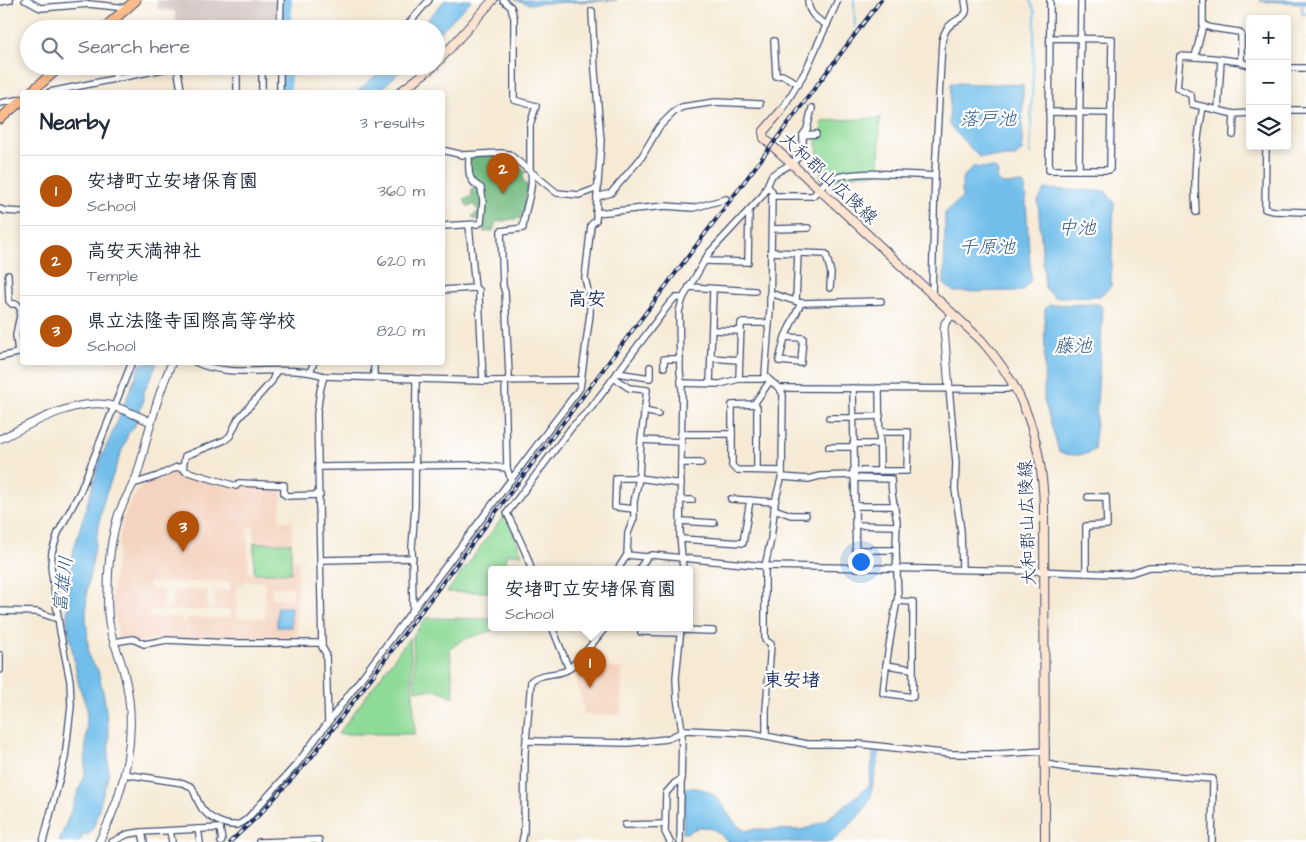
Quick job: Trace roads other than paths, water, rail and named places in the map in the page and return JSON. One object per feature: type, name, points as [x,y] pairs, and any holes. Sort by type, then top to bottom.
[{"type":"highway","points":[[114,20],[136,0]]},
{"type":"highway","points":[[33,90],[50,75]]},
{"type":"highway","points":[[0,120],[20,101]]},
{"type":"main road","points":[[445,53],[493,0]]},
{"type":"main road","points":[[403,90],[422,75]]},
{"type":"main road","name":"大和郡山広陵線","points":[[781,111],[762,135],[968,328],[993,354],[1015,386],[1032,426],[1042,465],[1044,498],[1045,842]]},
{"type":"street","points":[[0,2],[10,0]]},
{"type":"street","points":[[26,0],[34,6],[41,8],[90,4],[128,8]]},
{"type":"street","points":[[280,20],[281,0]]},
{"type":"street","points":[[412,20],[429,0]]},
{"type":"street","points":[[503,0],[511,7],[514,18],[514,100],[536,106],[530,125],[532,178],[523,228],[502,231],[503,286],[506,292],[510,375],[507,381],[507,468],[511,480]]},
{"type":"street","points":[[808,0],[808,5],[814,18],[827,25]]},
{"type":"street","points":[[781,111],[798,84],[838,0]]},
{"type":"street","points":[[932,295],[935,176],[944,34],[947,27],[964,16],[966,11],[965,0]]},
{"type":"street","points":[[1050,0],[1048,170],[1109,170],[1112,39],[1050,38]]},
{"type":"street","points":[[1079,170],[1081,0]]},
{"type":"street","points":[[1195,57],[1203,25],[1203,0]]},
{"type":"street","points":[[124,774],[183,783],[192,787],[204,812],[226,824],[233,826],[247,819],[291,771],[328,724],[580,388],[590,314],[590,300],[585,278],[591,225],[596,220],[601,141],[592,11]]},
{"type":"street","points":[[1203,25],[1239,32],[1241,34],[1242,62]]},
{"type":"street","points":[[774,41],[776,76],[782,75],[798,84]]},
{"type":"street","points":[[1246,64],[1221,59],[1180,56],[1177,88],[1191,95],[1192,104],[1234,114],[1246,113]]},
{"type":"street","points":[[1218,110],[1221,59]]},
{"type":"street","points":[[1291,68],[1306,68]]},
{"type":"street","points":[[60,90],[132,75]]},
{"type":"street","points":[[178,75],[181,90]]},
{"type":"street","points":[[237,75],[237,90]]},
{"type":"street","points":[[262,75],[262,90]]},
{"type":"street","points":[[280,75],[280,90]]},
{"type":"street","points":[[0,103],[20,99]]},
{"type":"street","points":[[597,197],[611,193],[641,158],[659,127],[675,111],[682,107],[715,102],[760,104]]},
{"type":"street","points":[[1196,212],[1194,189],[1195,152],[1203,107]]},
{"type":"street","points":[[683,566],[681,539],[680,359],[680,312],[683,298],[704,260],[763,195],[772,175],[791,164],[803,153],[803,135],[807,129],[812,108]]},
{"type":"street","points":[[1291,110],[1306,110]]},
{"type":"street","points":[[1050,112],[1111,113]]},
{"type":"street","points":[[1233,135],[1234,114]]},
{"type":"street","points":[[803,135],[816,134]]},
{"type":"street","points":[[1266,150],[1265,209],[1306,212]]},
{"type":"street","points":[[445,151],[463,155],[509,154],[556,193],[579,194],[598,188]]},
{"type":"street","points":[[445,226],[469,225],[482,222],[483,201],[480,188],[470,180],[469,155]]},
{"type":"street","points":[[772,196],[812,196],[826,181],[844,175],[892,174],[935,176]]},
{"type":"street","points":[[754,404],[768,379],[766,360],[769,323],[772,191],[768,186]]},
{"type":"street","points":[[596,213],[665,206],[693,208],[726,199]]},
{"type":"street","points":[[0,209],[20,212]]},
{"type":"street","points":[[704,260],[748,262],[749,210]]},
{"type":"street","points":[[469,225],[475,288],[478,290],[479,297],[483,381]]},
{"type":"street","points":[[772,229],[808,228]]},
{"type":"street","points":[[771,252],[826,254],[831,273],[830,288]]},
{"type":"street","points":[[779,361],[785,337],[799,301],[798,253]]},
{"type":"street","points":[[8,275],[9,300],[12,304],[17,304],[20,308]]},
{"type":"street","points":[[689,287],[713,290],[755,291]]},
{"type":"street","points":[[445,290],[475,288]]},
{"type":"street","points":[[710,384],[713,290]]},
{"type":"street","points":[[770,293],[799,301],[881,301]]},
{"type":"street","points":[[530,566],[528,556],[507,513],[572,428],[591,408],[670,303],[675,298],[683,298]]},
{"type":"street","points":[[953,314],[944,323],[944,330],[956,463],[955,489],[961,531],[962,569]]},
{"type":"street","points":[[0,357],[20,352],[16,335],[20,315]]},
{"type":"street","points":[[739,380],[741,323],[769,323]]},
{"type":"street","points":[[712,330],[740,331]]},
{"type":"street","points":[[766,360],[801,363],[803,338],[785,337]]},
{"type":"street","points":[[711,358],[739,360]]},
{"type":"street","points":[[664,367],[664,359],[680,359]]},
{"type":"street","points":[[43,842],[64,764],[71,706],[70,682],[51,568],[54,544],[80,492],[131,365]]},
{"type":"street","points":[[99,842],[110,821],[124,774],[130,744],[130,704],[124,674],[110,627],[108,607],[109,570],[114,533],[120,512],[133,484],[149,421],[171,365]]},
{"type":"street","points":[[205,365],[221,370],[310,372],[324,376],[416,380],[581,380]]},
{"type":"street","points":[[310,372],[313,365]]},
{"type":"street","points":[[374,365],[374,377]]},
{"type":"street","points":[[615,375],[650,378],[650,367]]},
{"type":"street","points":[[183,468],[184,456],[225,440],[230,436],[238,419],[272,381],[276,371]]},
{"type":"street","points":[[615,375],[629,388],[647,390],[634,518],[628,533],[627,555],[620,566]]},
{"type":"street","points":[[324,376],[317,414],[322,647],[326,654],[328,724]]},
{"type":"street","points":[[681,383],[720,384],[739,380],[768,379],[781,388],[1006,389],[1015,386]]},
{"type":"street","points":[[413,611],[416,380]]},
{"type":"street","points":[[766,735],[771,644],[765,640],[765,566],[775,502],[782,474],[783,395],[781,388]]},
{"type":"street","points":[[853,388],[856,568]]},
{"type":"street","points":[[879,388],[880,471]]},
{"type":"street","points":[[0,439],[39,420],[72,408],[91,404],[115,406],[149,421]]},
{"type":"street","points":[[754,404],[732,405],[732,466],[737,470],[757,470],[808,479],[820,476],[853,475],[880,471],[907,471],[908,432],[880,432]]},
{"type":"street","points":[[754,404],[757,407],[757,470]]},
{"type":"street","points":[[644,411],[658,414]]},
{"type":"street","points":[[829,418],[880,416]]},
{"type":"street","points":[[681,434],[732,434]]},
{"type":"street","points":[[641,440],[681,442]]},
{"type":"street","points":[[829,447],[880,444]]},
{"type":"street","points":[[681,463],[701,464]]},
{"type":"street","points":[[319,467],[492,466],[507,468]]},
{"type":"street","points":[[133,484],[158,476],[176,467],[236,486],[239,483],[284,485],[284,494],[287,496],[320,495]]},
{"type":"street","points":[[853,475],[891,479],[897,526],[897,601],[886,665],[884,694],[913,697],[912,602],[897,601]]},
{"type":"street","points":[[634,509],[615,507],[616,478],[639,478],[681,484]]},
{"type":"street","points":[[1086,573],[1086,526],[1107,525],[1106,495],[1088,497]]},
{"type":"street","points":[[730,499],[775,502]]},
{"type":"street","points":[[681,500],[692,500]]},
{"type":"street","points":[[681,539],[743,543],[750,500]]},
{"type":"street","points":[[855,506],[895,506]]},
{"type":"street","points":[[774,509],[791,515],[806,515]]},
{"type":"street","points":[[681,521],[714,523]]},
{"type":"street","points":[[855,525],[897,526]]},
{"type":"street","points":[[856,550],[896,550]]},
{"type":"street","points":[[627,555],[647,557],[652,555],[765,566],[896,569],[1124,574],[1149,567],[1172,567],[1193,573],[1306,570]]},
{"type":"street","points":[[641,566],[647,557]]},
{"type":"street","points":[[321,560],[413,558]]},
{"type":"street","points":[[0,611],[37,612],[58,619]]},
{"type":"street","points":[[554,631],[569,669]]},
{"type":"street","points":[[522,842],[531,681],[534,678],[569,669],[602,631]]},
{"type":"street","points":[[641,632],[660,631]]},
{"type":"street","points":[[680,631],[676,688],[682,731],[680,842]]},
{"type":"street","points":[[693,631],[713,632]]},
{"type":"street","points":[[114,642],[133,639],[144,644],[168,640],[230,643],[322,642]]},
{"type":"street","points":[[0,655],[0,670]]},
{"type":"street","points":[[886,665],[912,669]]},
{"type":"street","points":[[527,741],[628,743],[667,739],[682,731],[750,733],[807,744],[859,744],[951,754],[1046,752]]},
{"type":"street","points":[[1046,764],[1068,768],[1213,779],[1212,842]]},
{"type":"street","points":[[670,842],[665,832],[666,793],[675,783],[682,779]]},
{"type":"street","points":[[625,826],[665,824]]},
{"type":"street","points":[[112,842],[116,842],[128,834],[142,832],[220,828],[221,842]]},
{"type":"street","points":[[198,829],[200,842]]},
{"type":"street","points":[[170,831],[172,842]]},
{"type":"street","points":[[142,832],[144,842]]},
{"type":"street","points":[[259,842],[319,840],[319,842]]},
{"type":"water","points":[[445,0],[472,0],[445,27],[445,20],[427,20]]},
{"type":"water","points":[[515,0],[617,0],[529,4]]},
{"type":"water","points":[[1306,0],[1306,3],[1261,1]]},
{"type":"water","points":[[376,75],[396,75],[381,90],[359,90]]},
{"type":"water","name":"落戸池","points":[[951,83],[1023,85],[1022,151],[1015,157],[979,157],[949,125]]},
{"type":"water","name":"千原池","points":[[973,167],[994,168],[998,172],[997,179],[1002,184],[1022,183],[1025,187],[1031,280],[1022,291],[954,292],[944,284],[945,213],[962,198],[962,178]]},
{"type":"water","name":"中池","points":[[1045,189],[1105,191],[1114,202],[1111,286],[1100,296],[1054,297],[1045,288],[1038,201]]},
{"type":"water","name":"藤池","points":[[1099,304],[1103,309],[1094,450],[1082,455],[1072,455],[1059,451],[1044,400],[1045,309],[1049,305]]},
{"type":"water","points":[[140,365],[156,365],[143,394],[143,402],[134,428],[128,434],[103,502],[87,590],[86,617],[89,658],[98,670],[104,696],[109,735],[108,776],[94,826],[88,835],[84,833],[80,842],[59,842],[85,774],[87,708],[79,686],[67,622],[68,588],[74,548],[101,458]]},
{"type":"water","points":[[277,607],[291,607],[291,627],[277,627]]},
{"type":"water","points":[[874,749],[880,750],[867,805],[858,817],[832,842],[727,842],[717,832],[704,827],[683,833],[685,788],[698,788],[708,791],[721,803],[737,825],[746,831],[753,829],[800,830],[811,827],[834,814],[869,785]]},
{"type":"waterway","points":[[286,20],[287,0]]},
{"type":"waterway","points":[[854,0],[855,28]]},
{"type":"waterway","points":[[1030,0],[1035,13],[1030,154]]},
{"type":"waterway","points":[[1302,3],[1302,13],[1306,14]]},
{"type":"waterway","points":[[286,75],[286,90]]},
{"type":"railway","points":[[230,842],[259,815],[310,759],[881,0]]},
{"type":"place","name":"高安天満神社","points":[[503,194]]},
{"type":"place","name":"県立法隆寺国際高等学校","points":[[183,552]]},
{"type":"place","name":"安堵町立安堵保育園","points":[[590,688]]},
{"type":"district","name":"高安","points":[[587,298]]},
{"type":"district","name":"東安堵","points":[[792,679]]},
{"type":"water label","name":"富雄川","points":[[62,584]]}]
